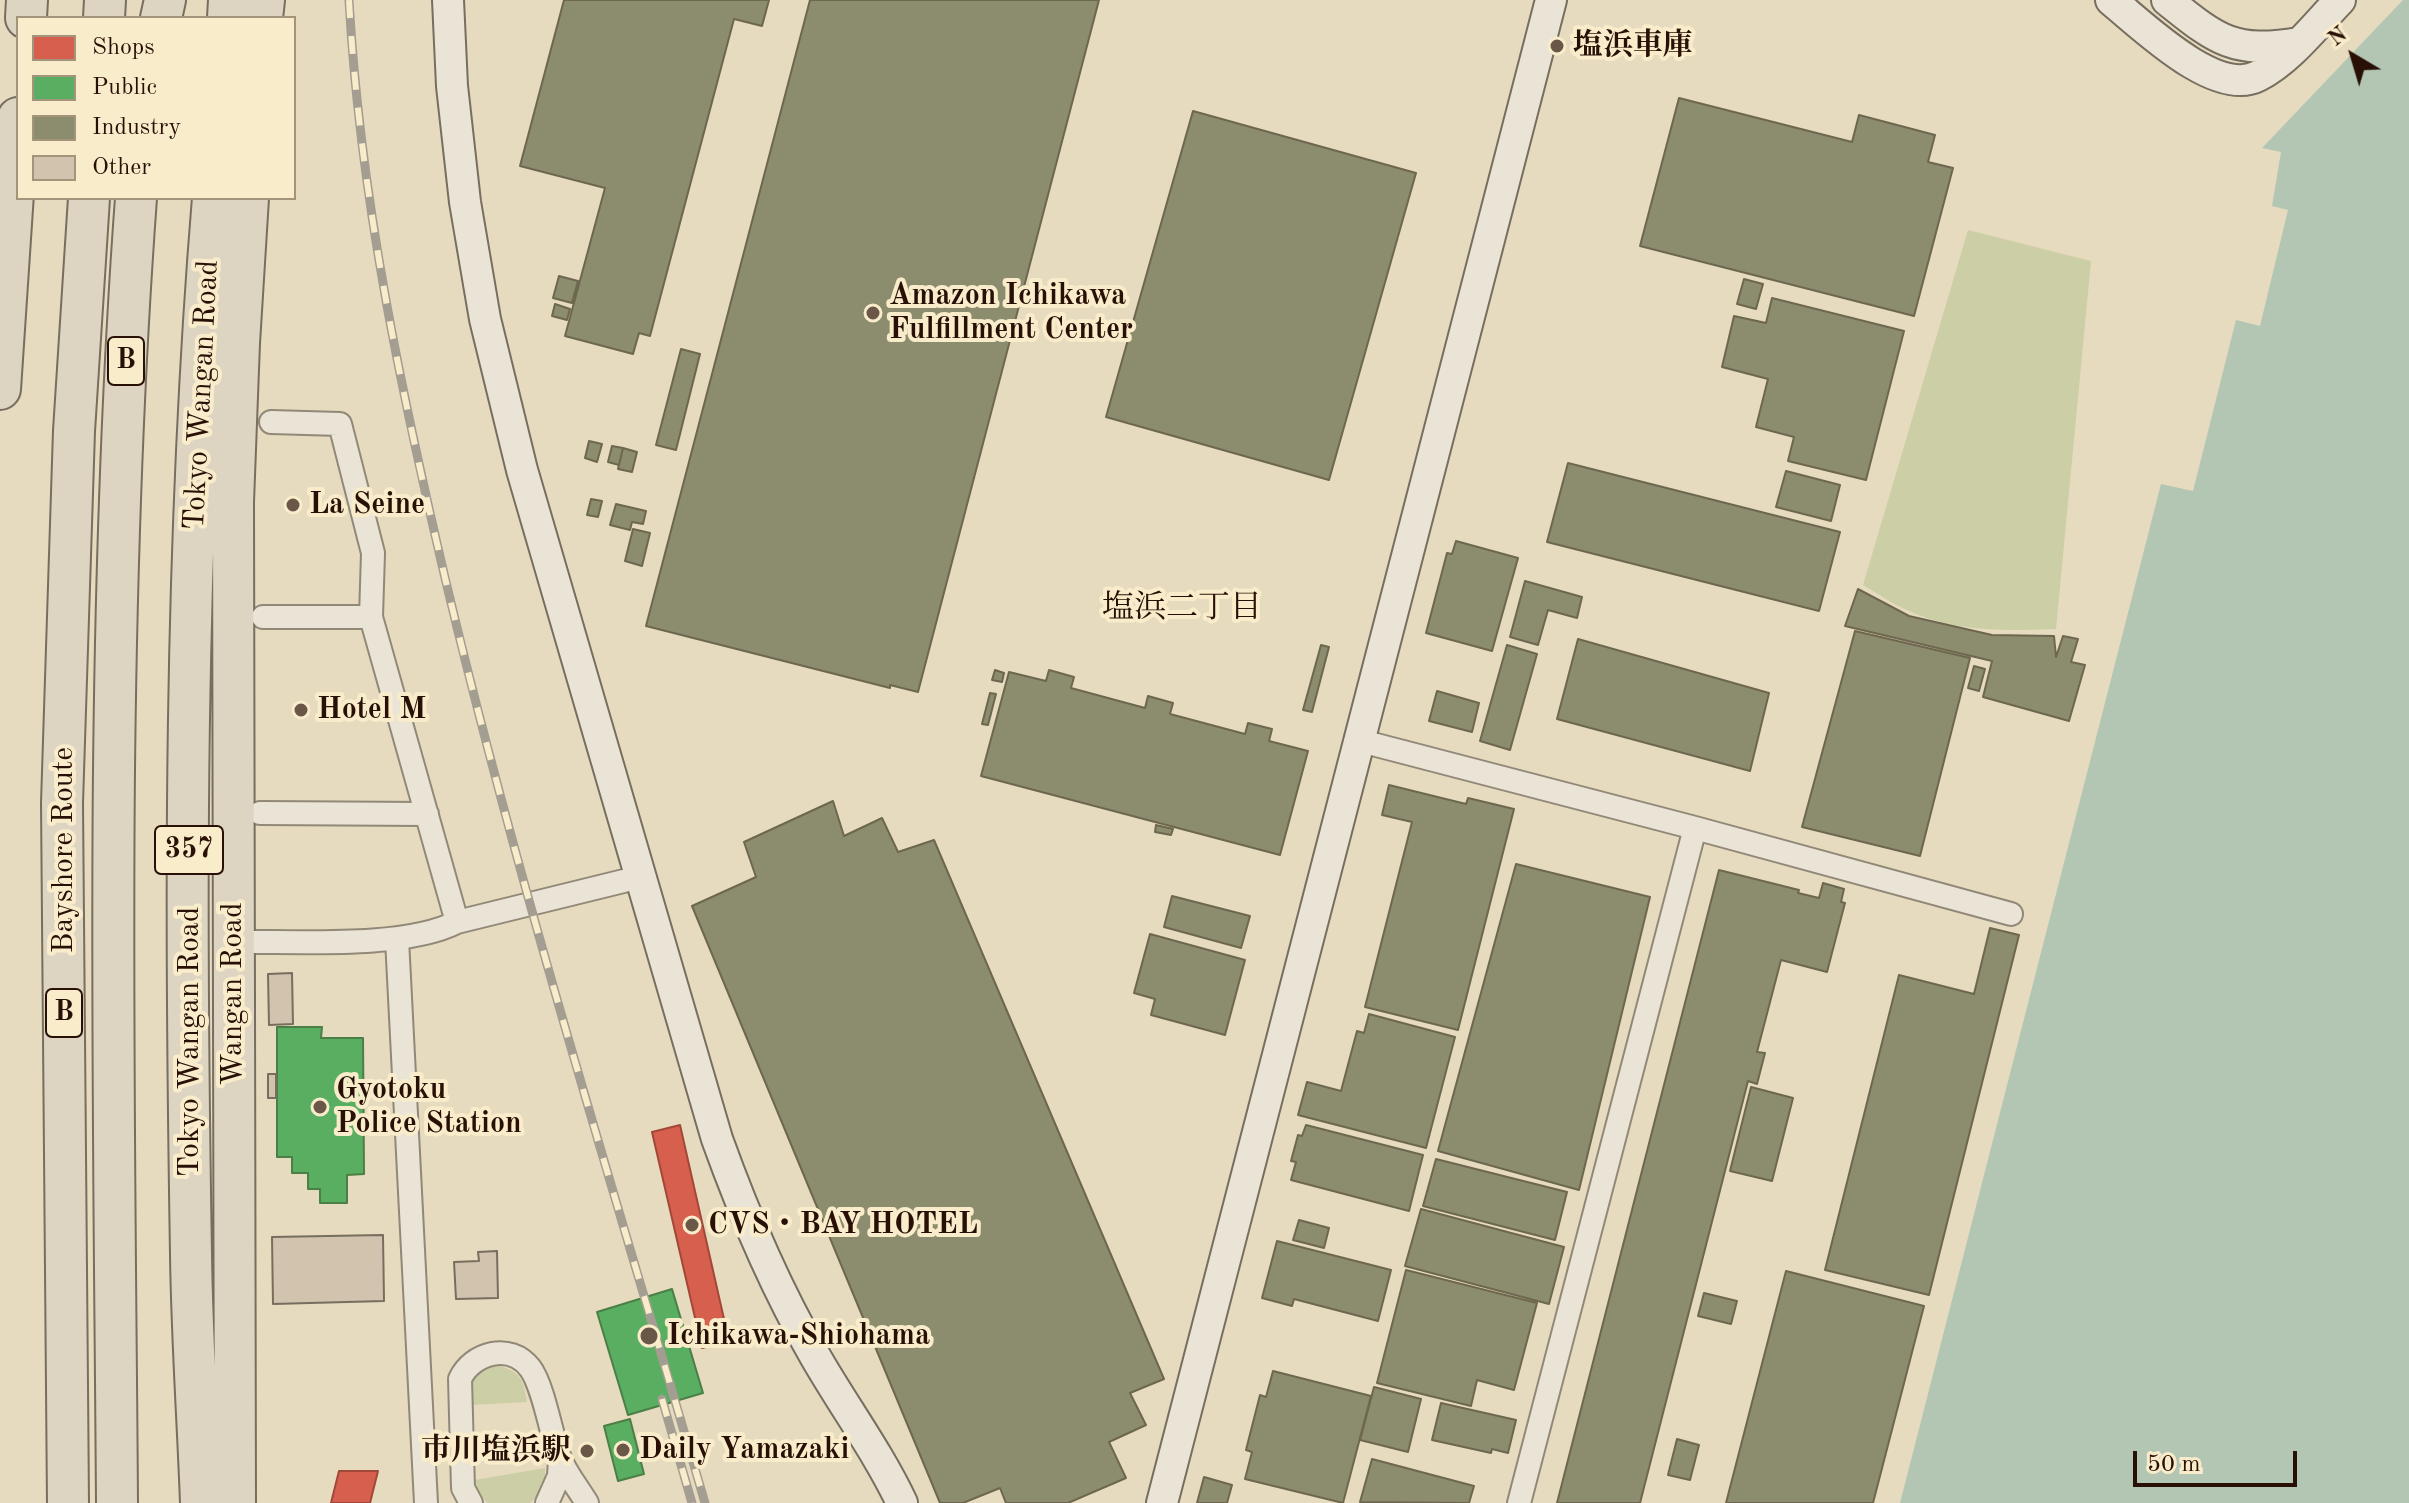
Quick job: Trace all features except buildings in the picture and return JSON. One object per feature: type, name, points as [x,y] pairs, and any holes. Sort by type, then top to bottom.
[{"type":"highway","points":[[0,389],[16,148]]},
{"type":"highway","name":"Bayshore Route","points":[[68,1503],[62,803],[71,524],[89,200]]},
{"type":"highway","name":"Bayshore Route","points":[[117,1503],[112,788],[118,525],[136,200]]},
{"type":"highway","name":"Tokyo Wangan Road","points":[[201,1503],[191,1256],[188,791],[198,444],[213,200]]},
{"type":"highway","name":"Wangan Road","points":[[235,1503],[233,502],[248,200]]},
{"type":"street","points":[[448,0],[452,86],[465,202],[485,319],[526,485],[717,1139],[751,1228],[813,1354],[902,1503]]},
{"type":"street","points":[[1162,1503],[1551,0]]},
{"type":"street","points":[[2111,0],[2199,68],[2230,81],[2244,82],[2273,67],[2340,0]]},
{"type":"street","points":[[2145,27],[2167,0],[2203,28],[2233,44],[2273,47],[2299,43]]},
{"type":"street","points":[[271,422],[340,424],[373,553],[371,617],[457,922]]},
{"type":"street","points":[[263,617],[371,617]]},
{"type":"street","points":[[1361,741],[2011,914]]},
{"type":"street","points":[[260,813],[427,814]]},
{"type":"street","points":[[1519,1503],[1695,828]]},
{"type":"street","points":[[232,942],[397,939],[442,930],[457,922],[640,877]]},
{"type":"street","points":[[397,939],[426,1503]]},
{"type":"street","points":[[466,1498],[460,1379],[472,1361],[491,1354],[515,1356],[533,1371],[560,1459],[587,1503]]},
{"type":"street","points":[[547,1503],[559,1476],[560,1459]]},
{"type":"green space","points":[[1968,230],[2091,261],[2056,629],[1999,630],[1943,623],[1901,608],[1863,585]]},
{"type":"green space","points":[[500,1366],[513,1371],[520,1378],[527,1402],[470,1405],[475,1378],[484,1370]]},
{"type":"green space","points":[[545,1468],[542,1488],[530,1503],[487,1503],[478,1491],[475,1480]]},
{"type":"shaded area","points":[[2403,0],[2409,0],[2409,1503],[1900,1503],[2161,484],[2193,491],[2236,320],[2260,326],[2288,210],[2272,206],[2281,152],[2262,148]]},
{"type":"railway","points":[[349,0],[362,147],[385,293],[413,438],[446,582],[537,929],[705,1503]]},
{"type":"railway","points":[[662,1399],[692,1503]]},
{"type":"place","name":"塩浜車庫","points":[[1557,46]]},
{"type":"place","name":"Amazon Ichikawa Fulfillment Center","points":[[873,313]]},
{"type":"place","name":"La Seine","points":[[293,505]]},
{"type":"place","name":"Hotel M","points":[[301,710]]},
{"type":"place","name":"Gyotoku Police Station","points":[[320,1107]]},
{"type":"place","name":"CVS・BAY HOTEL","points":[[692,1225]]},
{"type":"place","name":"Ichikawa-Shiohama","points":[[649,1336]]},
{"type":"place","name":"Daily Yamazaki","points":[[623,1450]]},
{"type":"place","name":"市川塩浜駅","points":[[587,1451]]},
{"type":"district","name":"塩浜二丁目","points":[[1182,609]]}]
